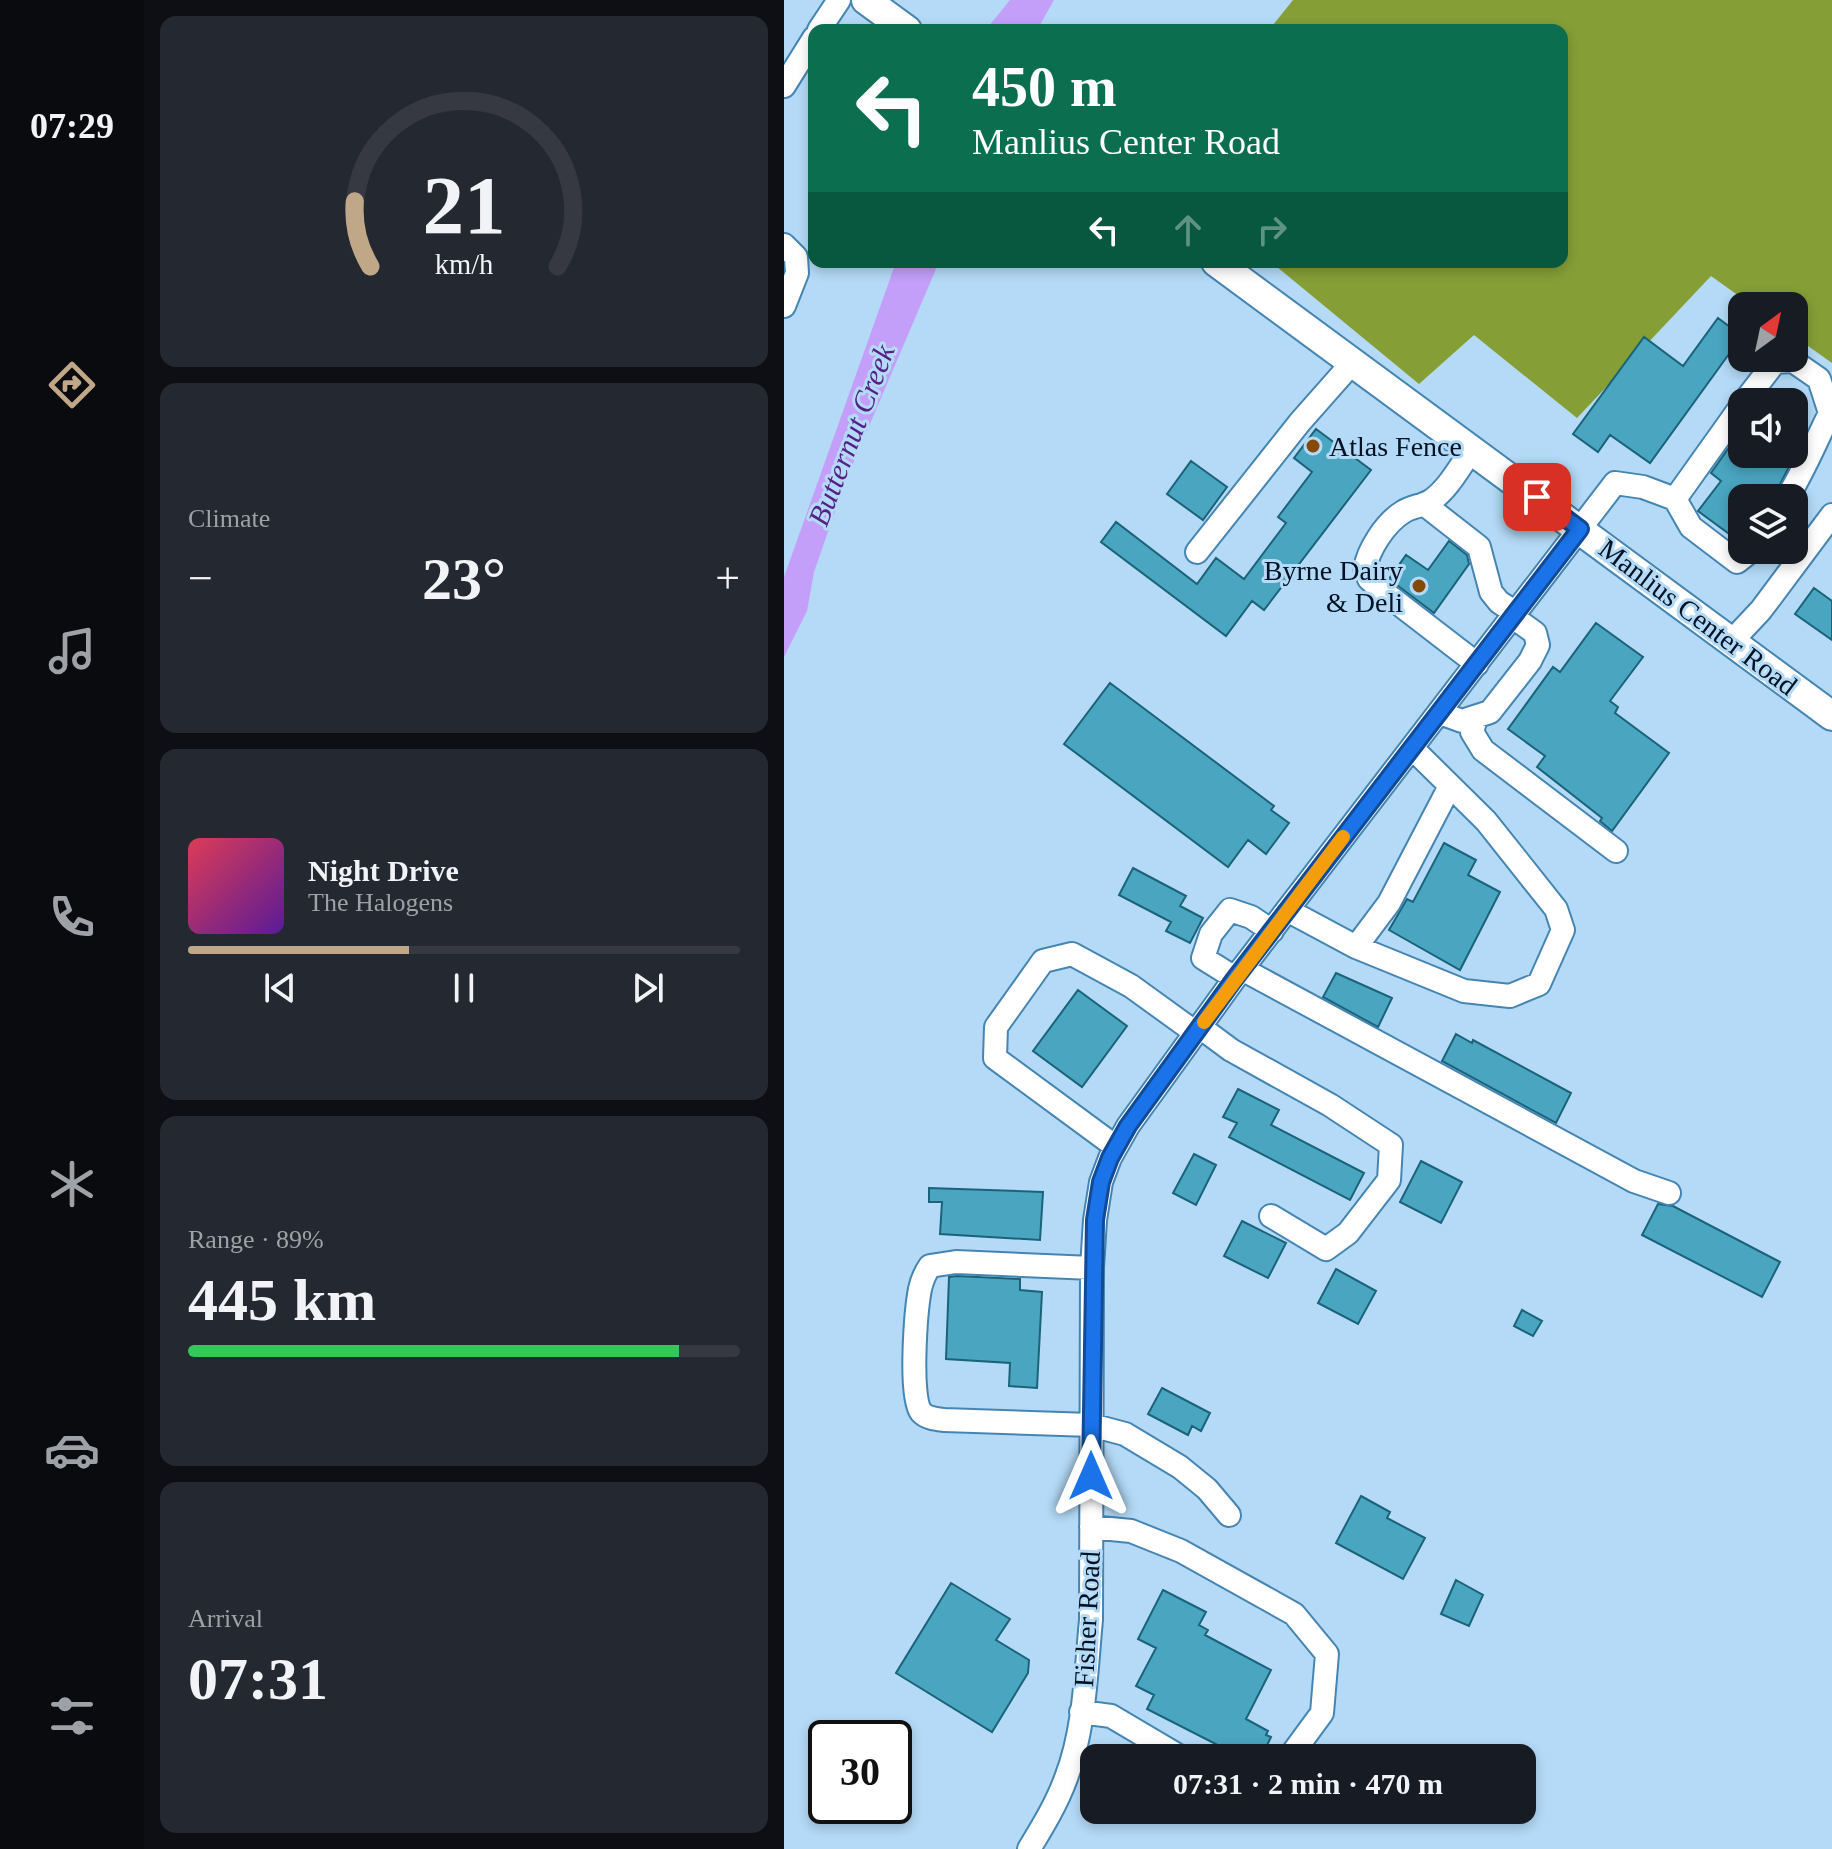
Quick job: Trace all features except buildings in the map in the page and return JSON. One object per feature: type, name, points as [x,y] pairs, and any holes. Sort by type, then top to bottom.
[{"type":"main road","points":[[866,0],[899,24]]},
{"type":"main road","name":"Manlius Center Road","points":[[1224,268],[1832,716]]},
{"type":"street","points":[[823,24],[839,0]]},
{"type":"street","points":[[784,86],[808,48]]},
{"type":"street","points":[[784,245],[796,257],[797,273],[784,306]]},
{"type":"street","points":[[1755,388],[1775,362],[1793,361],[1819,379],[1830,413],[1808,465]]},
{"type":"street","points":[[1197,552],[1300,422],[1353,362]]},
{"type":"street","points":[[1728,424],[1675,499],[1691,527],[1728,555]]},
{"type":"street","points":[[1472,450],[1443,490],[1394,519],[1373,547],[1365,569],[1369,579],[1381,590],[1477,664]]},
{"type":"street","name":"Fisher Road","points":[[1029,1849],[1067,1776],[1081,1712],[1091,1620],[1092,1268],[1101,1182],[1116,1147],[1128,1126],[1287,910],[1615,483],[1643,487],[1675,499]]},
{"type":"street","points":[[1424,504],[1479,547],[1491,592],[1535,633],[1538,645],[1530,661],[1490,712],[1462,721],[1440,713]]},
{"type":"street","points":[[1731,642],[1761,610],[1832,515]]},
{"type":"street","points":[[1476,718],[1472,732],[1483,750],[1616,851]]},
{"type":"street","points":[[1287,910],[1356,947],[1464,991],[1510,996],[1539,984],[1563,930],[1556,909],[1486,821],[1412,748]]},
{"type":"street","points":[[1356,947],[1389,903],[1450,786]]},
{"type":"street","points":[[1272,931],[1251,917],[1230,910],[1211,934],[1203,958],[1634,1181],[1669,1193]]},
{"type":"street","points":[[1116,1147],[995,1058],[996,1027],[1043,961],[1072,954],[1131,986],[1231,1050],[1330,1105],[1391,1145],[1389,1180],[1348,1233],[1326,1249],[1271,1216]]},
{"type":"street","points":[[1092,1268],[956,1262],[930,1266],[920,1288],[914,1371],[915,1398],[921,1412],[934,1419],[1091,1425],[1125,1434],[1180,1467],[1207,1489],[1229,1515]]},
{"type":"street","points":[[1091,1527],[1131,1531],[1181,1551],[1294,1614],[1327,1654],[1322,1713],[1299,1744]]},
{"type":"street","points":[[1081,1712],[1111,1716],[1158,1744]]},
{"type":"green space","points":[[1293,0],[1832,0],[1832,363],[1808,346],[1808,292],[1733,292],[1711,276],[1577,418],[1474,335],[1419,384],[1278,268],[1568,268],[1568,24],[1274,24]]},
{"type":"water","points":[[1010,0],[1054,0],[1040,24],[990,24]]},
{"type":"water","name":"Butternut Creek","points":[[894,268],[936,268],[846,480],[814,572],[807,611],[784,657],[784,577]]},
{"type":"slow traffic","points":[[1204,1022],[1343,837]]},
{"type":"place","name":"Atlas Fence","points":[[1313,446]]},
{"type":"place","name":"Byrne Dairy & Deli","points":[[1419,586]]},
{"type":"route","points":[[1091,1476],[1095,1220],[1101,1182],[1110,1158],[1128,1126],[1233,981],[1580,529],[1537,497]]}]
